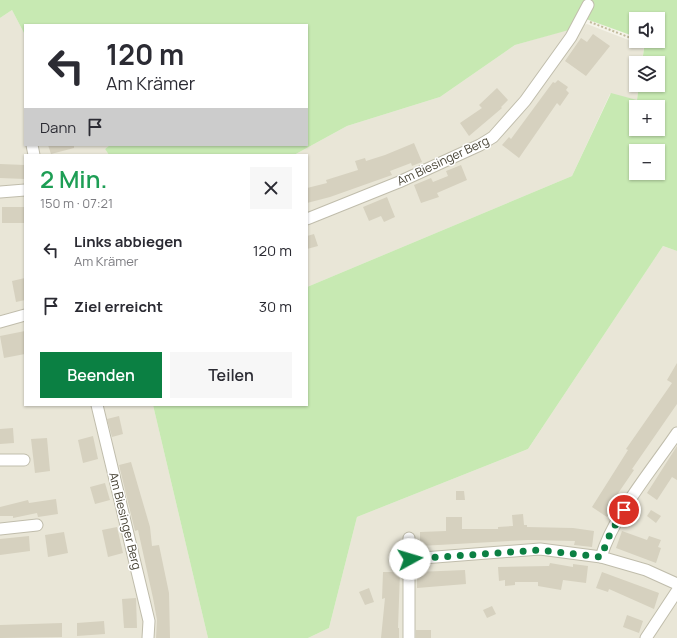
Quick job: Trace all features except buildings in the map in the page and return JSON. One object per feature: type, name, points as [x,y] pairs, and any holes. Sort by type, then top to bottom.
[{"type":"street","name":"Am Biesinger Berg","points":[[308,219],[392,184],[480,145],[493,137],[525,101],[571,37],[588,5]]},
{"type":"street","points":[[0,192],[24,190]]},
{"type":"street","points":[[0,322],[24,315]]},
{"type":"street","name":"Am Biesinger Berg","points":[[97,406],[148,621],[148,638]]},
{"type":"street","points":[[601,557],[616,523],[677,433]]},
{"type":"street","points":[[0,460],[24,460]]},
{"type":"street","points":[[0,529],[37,525]]},
{"type":"street","points":[[409,538],[409,638]]},
{"type":"street","points":[[410,559],[540,550],[601,557],[646,570],[677,584]]},
{"type":"street","points":[[646,638],[677,590]]},
{"type":"path","points":[[581,19],[629,38]]},
{"type":"shaded area","points":[[12,10],[24,33],[24,146],[109,146],[105,149],[108,154],[24,154],[24,406],[153,406],[208,638],[0,638],[0,18]]},
{"type":"shaded area","points":[[587,24],[629,40],[629,48],[644,48],[643,56],[629,56],[629,92],[638,92],[637,100],[610,94],[572,176],[308,287],[308,154],[296,154],[347,126],[440,97],[515,45]]},
{"type":"shaded area","points":[[663,246],[677,251],[677,638],[308,638],[329,628],[357,517],[528,449]]},
{"type":"green space","points":[[0,0],[585,0],[576,28],[515,45],[440,97],[347,126],[296,154],[108,154],[105,149],[109,146],[308,146],[308,24],[24,24],[24,33],[12,10],[0,18]]},
{"type":"green space","points":[[592,0],[677,0],[677,251],[663,246],[528,449],[357,517],[329,628],[308,638],[208,638],[153,406],[308,406],[308,287],[572,176],[611,93],[637,100],[638,92],[665,92],[665,56],[643,56],[644,48],[665,48],[665,12],[629,12],[629,34],[586,19]]},
{"type":"route","points":[[410,559],[540,550],[601,557],[610,534],[624,510]]}]
